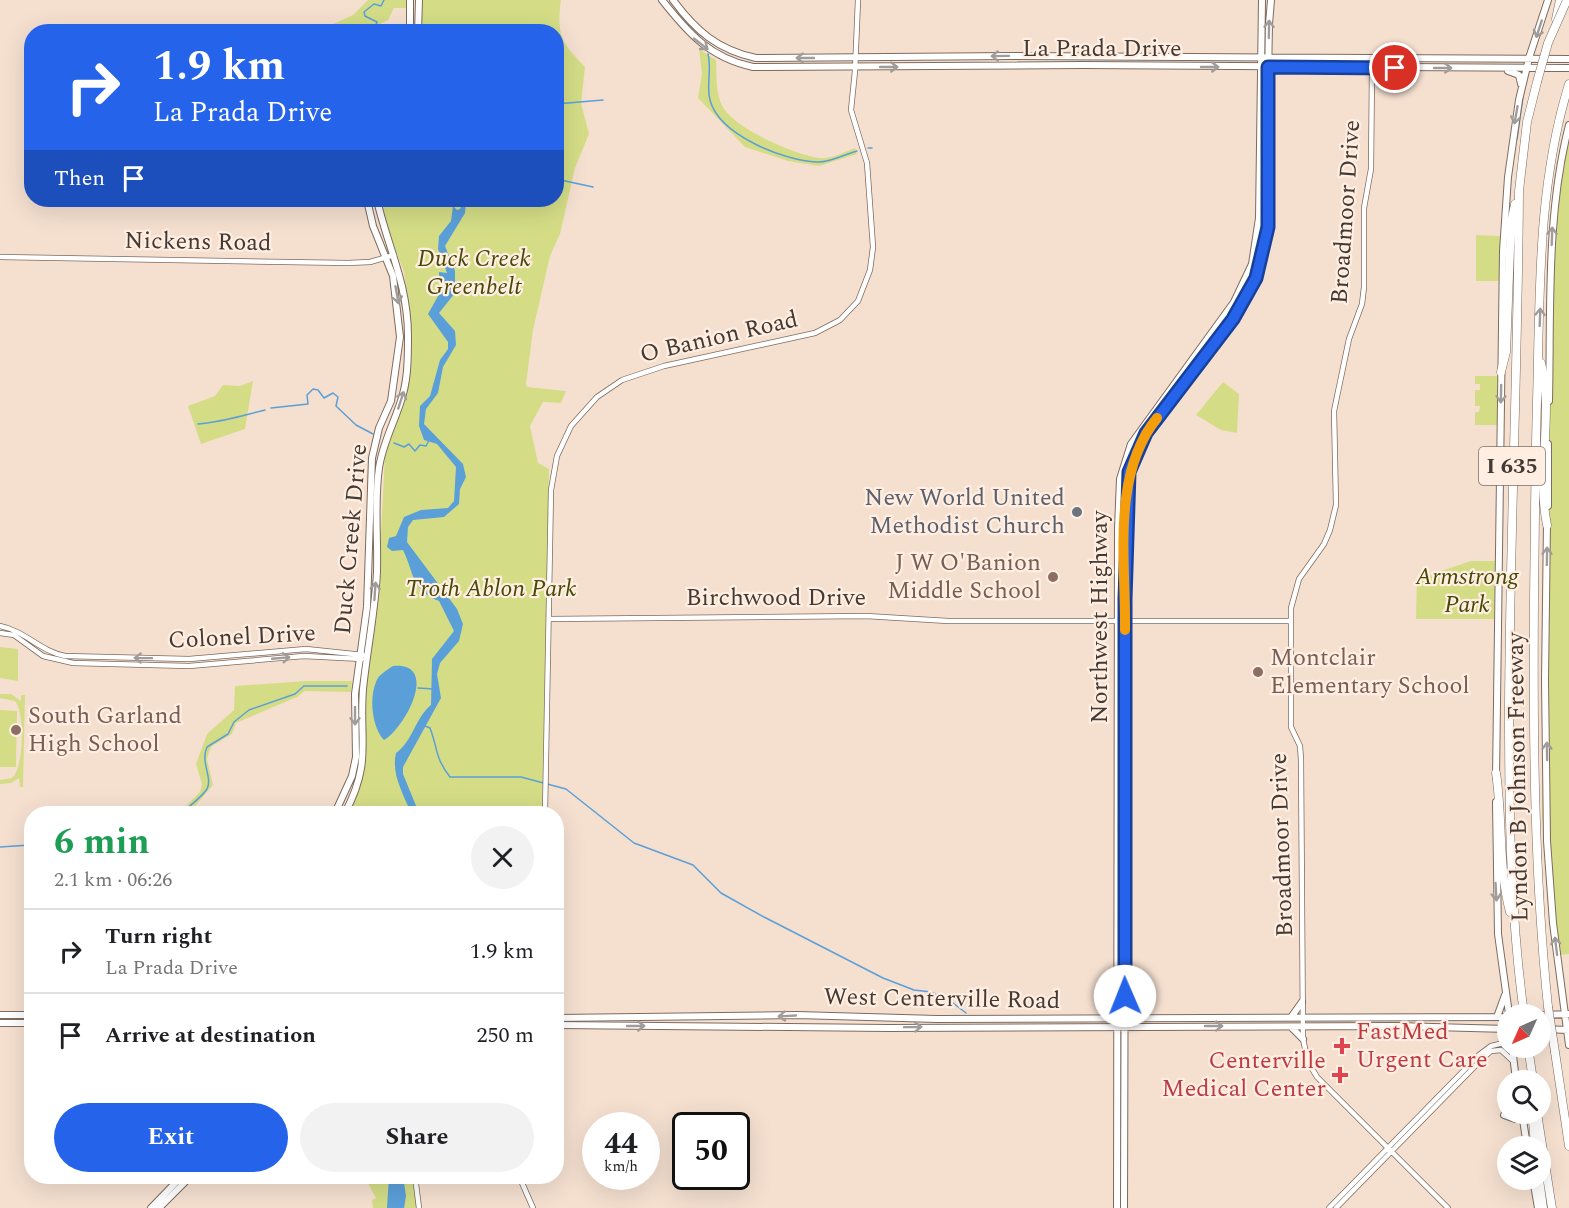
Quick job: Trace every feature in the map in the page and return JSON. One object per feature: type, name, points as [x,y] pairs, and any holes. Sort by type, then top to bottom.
[{"type":"highway","points":[[1555,27],[1560,0]]},
{"type":"highway","name":"Lyndon B Johnson Freeway","points":[[1522,1004],[1514,928],[1508,800],[1509,642],[1519,191],[1527,122],[1537,82],[1555,27],[1567,0]]},
{"type":"highway","name":"Lyndon B Johnson Freeway","points":[[1569,84],[1551,156],[1544,205],[1538,352],[1533,753],[1539,908],[1548,1007],[1569,1146]]},
{"type":"highway","points":[[1501,372],[1506,352],[1511,223],[1519,191]]},
{"type":"highway","points":[[1538,352],[1545,380],[1544,488],[1547,525]]},
{"type":"highway","points":[[1496,773],[1501,802],[1506,895],[1514,928]]},
{"type":"highway","points":[[1538,1124],[1552,1208]]},
{"type":"highway","points":[[1541,1190],[1543,1208]]},
{"type":"main road","points":[[410,0],[410,24]]},
{"type":"main road","points":[[418,24],[419,0]]},
{"type":"main road","name":"La Prada Drive","points":[[662,0],[693,38],[728,61],[753,67],[1569,68]]},
{"type":"main road","name":"La Prada Drive","points":[[673,0],[701,34],[720,46],[741,55],[777,59],[1012,56],[1569,59]]},
{"type":"main road","name":"Northwest Highway","points":[[1122,1018],[1117,964],[1119,488],[1126,455],[1146,420],[1234,302],[1252,264],[1259,218],[1259,58],[1262,0]]},
{"type":"main road","name":"Northwest Highway","points":[[1124,1208],[1121,1026],[1125,964],[1126,492],[1134,458],[1151,425],[1240,309],[1260,266],[1268,227],[1268,59],[1271,0]]},
{"type":"main road","name":"Lyndon B Johnson Freeway","points":[[1507,1004],[1498,934],[1495,881],[1503,251],[1508,177],[1522,87],[1526,67],[1548,0]]},
{"type":"main road","points":[[1191,57],[1191,67]]},
{"type":"main road","points":[[1471,68],[1516,72],[1522,87]]},
{"type":"main road","name":"Lyndon B Johnson Freeway","points":[[1569,125],[1561,154],[1552,228],[1545,680],[1547,841],[1553,922],[1567,1014],[1569,1045]]},
{"type":"main road","name":"Duck Creek Drive","points":[[338,806],[352,776],[356,756],[355,694],[366,607],[372,458],[377,437],[391,401],[400,337],[398,302],[379,207]]},
{"type":"main road","name":"Duck Creek Drive","points":[[348,806],[360,779],[364,758],[363,691],[376,573],[379,470],[384,445],[399,406],[406,377],[406,301],[390,256],[369,209]]},
{"type":"main road","points":[[1117,964],[1125,964]]},
{"type":"main road","points":[[1503,1004],[1506,989]]},
{"type":"main road","points":[[1290,1017],[1302,1002]]},
{"type":"main road","points":[[1551,1015],[1567,1014]]},
{"type":"main road","points":[[0,1015],[24,1015]]},
{"type":"main road","name":"West Centerville Road","points":[[564,1018],[805,1015],[1027,1027],[1429,1026],[1497,1029]]},
{"type":"main road","points":[[1049,1027],[1060,1017]]},
{"type":"main road","name":"West Centerville Road","points":[[564,1025],[937,1023],[1060,1017],[1497,1017]]},
{"type":"main road","points":[[1188,1026],[1189,1017]]},
{"type":"main road","points":[[1239,1017],[1239,1026]]},
{"type":"main road","points":[[1027,1027],[1043,1023],[1050,1018]]},
{"type":"main road","points":[[1339,1026],[1353,1023],[1354,1018]]},
{"type":"main road","points":[[1429,1026],[1443,1022],[1446,1018]]},
{"type":"main road","points":[[0,1023],[24,1023]]},
{"type":"main road","points":[[1287,1026],[1297,1030],[1303,1039]]},
{"type":"main road","points":[[1551,1029],[1568,1030]]},
{"type":"main road","points":[[1513,1058],[1514,1070]]},
{"type":"main road","name":"Northwest Highway","points":[[1117,1208],[1116,1164],[1121,1106]]},
{"type":"main road","points":[[1116,1164],[1125,1162]]},
{"type":"main road","points":[[151,1208],[175,1184]]},
{"type":"main road","points":[[159,1208],[183,1184]]},
{"type":"main road","points":[[1535,1190],[1538,1208]]},
{"type":"street","name":"O Banion Road","points":[[545,806],[551,490],[556,461],[567,433],[585,407],[622,380],[656,368],[815,333],[846,316],[859,299],[870,270],[873,247],[867,164],[851,110],[856,67],[858,0]]},
{"type":"street","name":"Broadmoor Drive","points":[[1372,68],[1373,142],[1364,208],[1363,298],[1349,339],[1334,411],[1335,513],[1324,544],[1299,579],[1293,598],[1291,621],[1291,727],[1300,746],[1301,760],[1303,1039],[1311,1070],[1448,1208]]},
{"type":"street","name":"Nickens Road","points":[[0,257],[348,263],[370,262],[390,256]]},
{"type":"street","name":"Birchwood Drive","points":[[549,619],[866,616],[948,621],[1291,621]]},
{"type":"street","name":"Colonel Drive","points":[[0,626],[16,630],[46,651],[65,656],[189,660],[306,649],[368,658]]},
{"type":"street","name":"Colonel Drive","points":[[0,633],[14,635],[44,656],[73,663],[189,666],[304,656],[360,657]]},
{"type":"street","points":[[1428,1112],[1485,1049],[1497,1045]]},
{"type":"street","points":[[1329,1208],[1491,1052],[1501,1050],[1513,1061]]},
{"type":"street","points":[[1336,1208],[1390,1150]]},
{"type":"street","points":[[416,1184],[419,1208]]},
{"type":"street","points":[[522,1184],[533,1208]]},
{"type":"green space","points":[[368,0],[406,0],[406,8],[394,8],[388,20],[380,24],[333,24],[353,15]]},
{"type":"green space","name":"Duck Creek Greenbelt","points":[[423,0],[561,0],[559,24],[421,24]]},
{"type":"green space","name":"Duck Creek Greenbelt","points":[[564,41],[585,67],[581,103],[589,134],[575,168],[560,234],[550,256],[533,330],[526,384],[527,387],[566,391],[561,403],[543,402],[530,426],[538,463],[549,469],[542,806],[350,806],[361,779],[365,760],[366,691],[380,553],[385,455],[411,370],[412,334],[404,272],[389,233],[383,207],[564,207]]},
{"type":"green space","points":[[699,49],[716,60],[717,86],[722,105],[742,126],[783,147],[809,156],[829,157],[855,148],[857,154],[819,166],[788,161],[745,147],[698,98],[702,74]]},
{"type":"green space","points":[[1569,131],[1569,954],[1560,955],[1556,947],[1542,817],[1551,217],[1559,155]]},
{"type":"green space","points":[[1476,235],[1500,236],[1500,281],[1476,281]]},
{"type":"green space","points":[[1475,376],[1498,376],[1497,425],[1475,425],[1475,412],[1479,412],[1480,406],[1475,406],[1475,390],[1480,390],[1480,384],[1475,384]]},
{"type":"green space","points":[[253,381],[245,429],[201,444],[188,406],[215,396],[223,385],[240,386]]},
{"type":"green space","points":[[1223,382],[1239,394],[1237,433],[1221,430],[1196,415]]},
{"type":"green space","name":"Armstrong Park","points":[[1471,561],[1495,561],[1494,619],[1416,619],[1417,579]]},
{"type":"green space","points":[[0,647],[18,649],[18,681],[0,678]]},
{"type":"green space","points":[[307,681],[352,681],[351,692],[305,691],[297,697],[236,723],[232,734],[212,746],[209,752],[207,759],[213,785],[195,806],[186,806],[200,792],[202,784],[196,764],[207,734],[234,710],[235,686]]},
{"type":"green space","points":[[0,694],[11,694],[21,701],[21,695],[25,695],[23,787],[20,787],[19,778],[11,783],[0,784],[0,780],[12,778],[16,772],[21,752],[22,728],[15,701],[0,698]]},
{"type":"green space","points":[[0,710],[17,711],[16,767],[0,767]]},
{"type":"green space","points":[[368,1184],[413,1184],[417,1208],[373,1208],[372,1200],[376,1198]]},
{"type":"water","points":[[453,207],[460,209],[465,207],[465,213],[445,246],[455,271],[455,293],[439,313],[455,331],[456,345],[443,367],[438,393],[426,409],[424,424],[463,464],[466,477],[460,489],[459,504],[444,517],[413,520],[408,527],[407,542],[457,609],[463,624],[459,641],[440,663],[437,674],[441,698],[403,767],[403,774],[416,806],[408,806],[396,776],[396,753],[402,748],[421,716],[431,705],[432,659],[454,631],[439,601],[418,587],[403,550],[392,551],[387,547],[389,538],[396,536],[404,517],[421,510],[448,508],[454,501],[456,467],[437,444],[424,440],[419,426],[420,406],[430,396],[440,360],[448,349],[448,342],[428,314],[438,296],[446,289],[439,275],[439,272],[447,273],[438,249],[439,236],[451,221]]},
{"type":"water","points":[[393,666],[407,668],[415,674],[417,685],[414,697],[401,723],[384,740],[374,720],[372,704],[377,679]]},
{"type":"water","points":[[388,1184],[404,1184],[406,1196],[404,1208],[387,1208]]},
{"type":"waterway","points":[[376,24],[377,22],[365,16],[364,12],[374,4],[381,6],[384,0]]},
{"type":"waterway","points":[[708,54],[710,100],[716,113],[739,135],[754,144],[788,157],[817,162],[857,151]]},
{"type":"waterway","points":[[1517,139],[1524,90]]},
{"type":"waterway","points":[[564,103],[603,100]]},
{"type":"waterway","points":[[564,181],[593,187]]},
{"type":"waterway","points":[[271,408],[308,404],[307,395],[313,389],[318,390],[324,398],[333,393],[338,397],[336,406],[356,425],[373,434]]},
{"type":"waterway","points":[[198,424],[265,410]]},
{"type":"waterway","points":[[394,443],[404,447],[409,444],[415,451],[420,445],[426,446],[429,440]]},
{"type":"waterway","points":[[190,806],[207,789],[209,780],[205,758],[207,747],[228,734],[234,722],[249,710],[295,694],[304,686],[347,686]]},
{"type":"waterway","points":[[418,688],[434,689]]},
{"type":"waterway","points":[[425,726],[430,728],[439,759],[450,777],[521,777],[566,789],[634,843],[693,865],[721,893],[883,978],[914,990],[931,992],[953,1003],[966,1013]]},
{"type":"waterway","points":[[0,847],[24,845]]},
{"type":"slow traffic","points":[[1125,630],[1126,492],[1129,472],[1138,446],[1157,418]]},
{"type":"place","name":"New World United Methodist Church","points":[[1077,512]]},
{"type":"place","name":"J W O'Banion Middle School","points":[[1053,577]]},
{"type":"place","name":"Montclair Elementary School","points":[[1258,672]]},
{"type":"place","name":"South Garland High School","points":[[16,730]]},
{"type":"place","name":"FastMed Urgent Care","points":[[1342,1046]]},
{"type":"place","name":"Centerville Medical Center","points":[[1340,1075]]},
{"type":"route","points":[[1125,996],[1125,599],[1126,492],[1129,472],[1138,446],[1151,425],[1233,319],[1250,293],[1256,278],[1268,227],[1268,67],[1395,68]]},
{"type":"park label","name":"Troth Ablon Park","points":[[491,589]]}]
